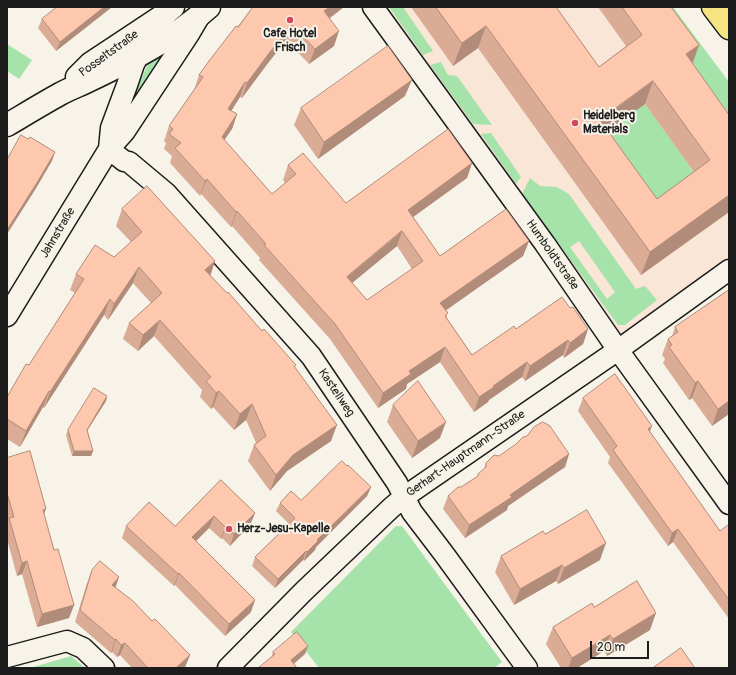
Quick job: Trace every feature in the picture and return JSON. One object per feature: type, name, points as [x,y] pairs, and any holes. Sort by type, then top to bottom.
[{"type":"main road","points":[[713,7],[729,28]]},
{"type":"street","name":"Humboldtstraße","points":[[373,7],[545,244],[618,350],[729,504]]},
{"type":"street","name":"Jahnstraße","points":[[139,56],[171,36],[204,11]]},
{"type":"street","name":"Jahnstraße","points":[[7,316],[109,149],[125,131],[204,11]]},
{"type":"street","name":"Jahnstraße","points":[[109,149],[111,128],[134,64],[167,12]]},
{"type":"street","name":"Posseltstraße","points":[[60,94],[90,64],[167,12]]},
{"type":"street","name":"Posseltstraße","points":[[7,125],[60,94],[139,56]]},
{"type":"street","name":"Kastellweg","points":[[109,149],[124,161],[129,162],[166,194],[311,356],[397,483],[412,512],[527,668]]},
{"type":"street","name":"Gerhart-Hauptmann-Straße","points":[[228,668],[304,591],[404,497],[618,350],[729,270]]},
{"type":"street","points":[[7,657],[67,641],[83,648],[104,668]]},
{"type":"shaded area","points":[[366,7],[664,7],[729,98],[729,263],[616,346]]},
{"type":"green space","points":[[389,7],[403,7],[433,51],[423,55]]},
{"type":"green space","points":[[651,7],[673,7],[729,82],[729,145],[682,78],[696,67]]},
{"type":"green space","points":[[171,43],[118,130],[152,55]]},
{"type":"green space","points":[[7,44],[32,60],[19,79],[7,71]]},
{"type":"green space","points":[[441,62],[448,75],[457,76],[492,125],[473,124],[430,65]]},
{"type":"green space","points":[[645,104],[702,183],[649,221],[592,142]]},
{"type":"green space","points":[[491,133],[521,177],[516,184],[481,134]]},
{"type":"green space","points":[[530,178],[540,186],[557,187],[569,194],[636,289],[645,286],[657,300],[625,325],[618,325],[522,194]],"holes":[[[579,241],[615,292],[607,299],[570,247]]]},
{"type":"green space","points":[[396,526],[402,526],[502,662],[494,668],[319,668],[291,632]]},
{"type":"green space","points":[[71,656],[85,668],[30,668]]},
{"type":"building","points":[[57,7],[104,7],[60,42],[42,19]]},
{"type":"building","points":[[253,7],[330,7],[324,11],[339,31],[315,49],[292,25],[247,83],[245,82],[228,109],[237,114],[222,137],[272,194],[296,174],[288,165],[303,153],[346,203],[448,129],[472,163],[408,210],[440,256],[506,209],[529,241],[440,303],[448,313],[445,316],[472,355],[514,326],[516,329],[562,297],[570,308],[573,307],[588,329],[570,343],[568,340],[530,366],[527,362],[479,397],[445,347],[409,371],[411,374],[383,393],[335,324],[264,245],[266,244],[237,211],[236,212],[207,179],[205,181],[175,148],[181,143],[169,134],[173,129],[169,126],[203,77],[199,75],[236,26],[238,27]],"holes":[[[402,231],[423,261],[367,300],[347,277]]]},
{"type":"building","name":"Heidelberg Materials","points":[[436,7],[556,7],[599,67],[642,35],[622,7],[671,7],[699,45],[686,54],[729,115],[729,195],[650,252],[486,26],[462,43]],"holes":[[[653,81],[710,160],[657,199],[600,120]]]},
{"type":"building","points":[[388,46],[412,80],[324,142],[301,108]]},
{"type":"building","points":[[21,135],[28,139],[30,137],[55,152],[7,230],[7,160]]},
{"type":"building","points":[[147,186],[215,261],[205,270],[227,293],[228,292],[262,331],[264,329],[296,365],[294,366],[337,425],[293,455],[276,475],[254,445],[266,436],[252,404],[240,414],[219,391],[216,393],[206,381],[211,377],[160,320],[143,335],[129,323],[162,293],[139,267],[114,304],[110,299],[50,392],[49,391],[26,431],[7,419],[7,397],[26,364],[29,365],[84,279],[76,274],[95,245],[114,257],[142,232],[122,209]]},
{"type":"building","points":[[729,290],[729,401],[718,409],[698,381],[695,383],[669,347],[672,345],[668,339],[678,332],[675,327]]},
{"type":"building","points":[[615,374],[652,426],[648,429],[720,531],[728,525],[729,526],[729,600],[678,529],[672,533],[613,450],[617,446],[583,398]]},
{"type":"building","points":[[418,381],[446,422],[418,441],[393,405]]},
{"type":"building","points":[[94,388],[107,396],[87,430],[93,451],[74,451],[68,430]]},
{"type":"building","points":[[543,422],[550,426],[569,454],[510,495],[512,497],[469,525],[448,496],[458,487],[461,487],[478,476],[478,474],[486,467],[486,463],[494,455],[499,456],[523,437],[527,436],[534,427]]},
{"type":"building","points":[[30,451],[46,509],[43,510],[54,550],[58,549],[74,605],[42,614],[27,561],[22,563],[9,518],[14,517],[7,493],[7,458]]},
{"type":"building","points":[[342,461],[371,487],[317,540],[318,541],[307,552],[306,551],[278,579],[255,557],[295,518],[280,503],[291,491],[301,500]]},
{"type":"building","points":[[221,480],[255,513],[234,534],[214,516],[192,537],[255,600],[229,624],[179,573],[178,574],[126,526],[149,502],[175,526]]},
{"type":"building","points":[[587,510],[606,543],[564,568],[562,565],[520,589],[501,556],[543,531],[545,534]]},
{"type":"building","points":[[100,561],[119,577],[112,585],[133,601],[152,621],[155,619],[190,655],[177,667],[178,668],[148,668],[125,643],[121,645],[116,639],[115,640],[80,610],[92,570]]},
{"type":"building","points":[[637,581],[656,613],[613,639],[610,635],[572,658],[553,627],[592,603],[594,607]]},
{"type":"building","points":[[297,632],[308,646],[291,660],[297,668],[258,668],[275,654],[273,652]]},
{"type":"building","points":[[681,648],[695,668],[653,668]]},
{"type":"place","name":"Cafe Hotel Frisch","points":[[290,20]]},
{"type":"place","name":"Heidelberg Materials","points":[[575,123]]},
{"type":"place","name":"Herz-Jesu-Kapelle","points":[[229,529]]}]
